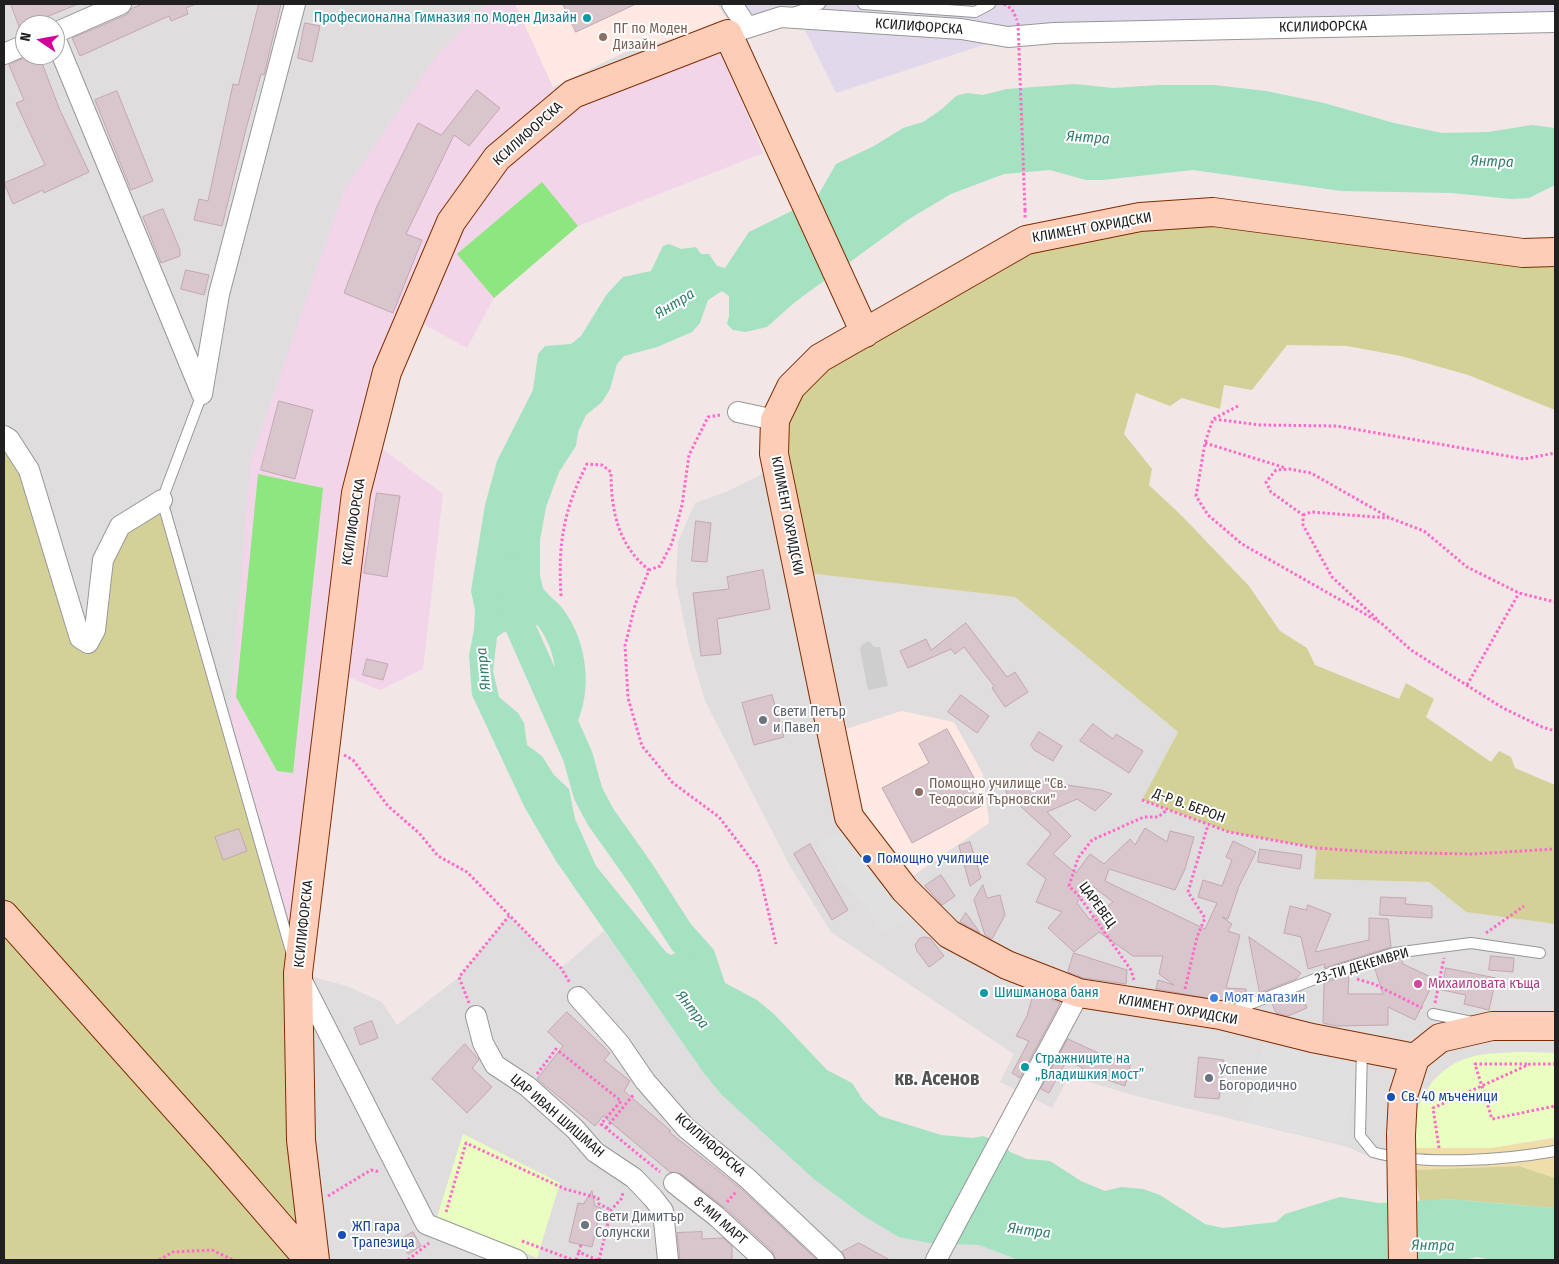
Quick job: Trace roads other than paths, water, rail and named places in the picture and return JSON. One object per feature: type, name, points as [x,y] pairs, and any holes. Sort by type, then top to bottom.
[{"type":"street","points":[[65,29],[121,4]]},
{"type":"street","points":[[202,394],[219,294],[295,4]]},
{"type":"street","points":[[732,4],[738,30],[802,196],[860,322]]},
{"type":"street","name":"КСИЛИФОРСКА","points":[[315,1260],[301,1140],[298,973],[324,744],[356,493],[387,372],[451,222],[497,158],[573,94],[738,30],[780,17],[961,29],[1008,37],[1054,32],[1555,22]]},
{"type":"street","points":[[65,62],[202,394]]},
{"type":"street","name":"КЛИМЕНТ ОХРИДСКИ","points":[[1415,1058],[1362,1046],[1312,1038],[1220,1015],[1079,993],[1007,965],[949,934],[905,890],[849,817],[774,454],[775,420],[791,387],[860,322],[1026,240],[1140,217],[1213,212],[1523,254],[1555,252]]},
{"type":"street","points":[[738,412],[775,420]]},
{"type":"street","points":[[4,436],[9,438],[29,470],[80,638],[88,643],[95,630],[103,560],[120,526],[162,500]]},
{"type":"street","points":[[4,915],[153,1081],[309,1260]]},
{"type":"street","points":[[298,973],[426,1224],[517,1260]]},
{"type":"street","points":[[936,1260],[1079,993]]},
{"type":"street","name":"КСИЛИФОРСКА","points":[[578,997],[619,1043],[645,1081],[686,1128],[748,1178],[834,1260]]},
{"type":"street","name":"ЦАР ИВАН ШИШМАН","points":[[476,1016],[483,1043],[495,1064],[527,1086],[575,1128],[595,1152],[634,1178],[653,1198],[663,1211],[668,1260]]},
{"type":"street","points":[[1403,1260],[1400,1135],[1403,1096],[1415,1058],[1440,1038],[1492,1026],[1555,1026]]},
{"type":"street","name":"8-МИ МАРТ","points":[[674,1183],[716,1216],[764,1260]]},
{"type":"lane","points":[[780,17],[820,4]]},
{"type":"lane","points":[[863,4],[975,12],[990,4]]},
{"type":"lane","points":[[202,394],[162,500],[298,973]]},
{"type":"lane","name":"23-ТИ ДЕКЕМВРИ","points":[[1220,1015],[1333,972],[1394,954],[1471,943],[1540,953]]},
{"type":"lane","points":[[1433,1014],[1492,1026]]},
{"type":"lane","points":[[1362,1046],[1360,1136],[1373,1152],[1441,1159],[1504,1159],[1555,1151]]},
{"type":"water","name":"Янтра","points":[[1075,84],[1113,88],[1159,85],[1214,85],[1266,91],[1324,103],[1394,123],[1442,133],[1488,132],[1532,125],[1555,128],[1555,185],[1529,198],[1511,199],[1452,193],[1341,191],[1193,170],[1103,180],[1086,180],[1050,170],[1004,174],[951,194],[909,219],[795,302],[767,327],[745,332],[733,330],[727,324],[729,296],[722,291],[708,300],[700,323],[692,332],[657,347],[624,356],[617,364],[610,389],[602,402],[586,415],[578,432],[576,446],[559,472],[546,507],[540,540],[540,575],[543,588],[527,623],[528,644],[524,644],[514,633],[504,632],[497,637],[493,671],[499,697],[518,713],[524,723],[527,745],[542,756],[554,775],[569,789],[575,819],[596,866],[666,952],[671,955],[676,953],[679,946],[657,909],[666,905],[682,921],[690,923],[714,950],[725,983],[757,1000],[774,1014],[827,1070],[852,1083],[863,1100],[880,1116],[941,1135],[973,1138],[983,1136],[1003,1144],[1010,1152],[1027,1159],[1050,1161],[1081,1181],[1105,1191],[1121,1187],[1143,1189],[1160,1195],[1205,1224],[1223,1228],[1276,1222],[1285,1214],[1340,1197],[1379,1203],[1448,1199],[1555,1208],[1555,1260],[1493,1260],[1477,1257],[1464,1260],[1019,1260],[979,1245],[930,1243],[899,1237],[864,1216],[814,1179],[722,1095],[703,1072],[556,861],[525,808],[472,695],[469,655],[474,630],[475,610],[471,591],[485,505],[497,461],[533,390],[538,354],[545,346],[571,344],[581,336],[607,294],[623,277],[651,271],[663,246],[669,244],[681,249],[696,247],[701,254],[709,254],[717,266],[725,268],[749,232],[816,199],[836,164],[874,146],[903,128],[923,122],[942,109],[956,96],[967,93],[983,95],[1007,89]]},
{"type":"waterway","points":[[511,571],[530,596],[551,618],[564,642],[568,654],[571,681],[570,694],[562,720]]},
{"type":"waterway","points":[[511,606],[578,757],[588,793],[600,816],[641,874],[684,941]]},
{"type":"place","name":"Професионална Гимназия по Моден Дизайн","points":[[587,18]]},
{"type":"place","name":"ПГ по Моден Дизайн","points":[[603,37]]},
{"type":"place","name":"Свети Петър и Павел","points":[[763,720]]},
{"type":"place","name":"Помощно училище \"Св. Теодосий Търновски\"","points":[[919,792]]},
{"type":"place","name":"Помощно училище","points":[[867,859]]},
{"type":"place","name":"Михаиловата къща","points":[[1418,984]]},
{"type":"place","name":"Шишманова баня","points":[[984,993]]},
{"type":"place","name":"Моят магазин","points":[[1214,998]]},
{"type":"place","name":"Стражниците на „Владишкия мост”","points":[[1025,1067]]},
{"type":"place","name":"Успение Богородично","points":[[1209,1078]]},
{"type":"place","name":"Св. 40 мъченици","points":[[1391,1097]]},
{"type":"place","name":"Свети Димитър Солунски","points":[[585,1225]]},
{"type":"place","name":"ЖП гара Трапезица","points":[[342,1235]]},
{"type":"district","name":"кв. Асенов","points":[[937,1080]]}]
